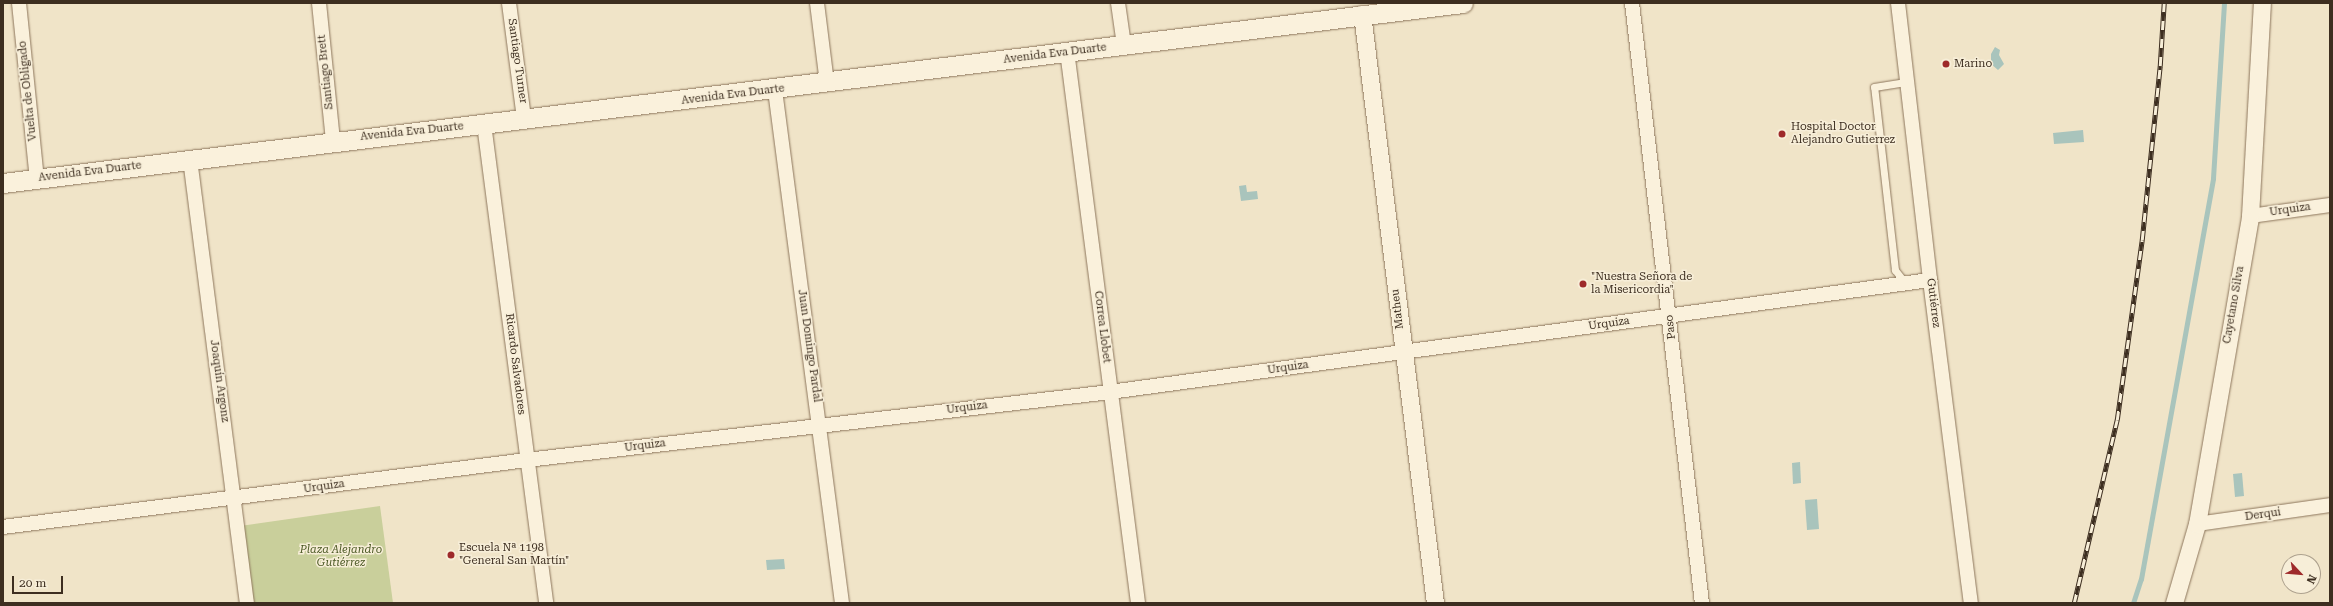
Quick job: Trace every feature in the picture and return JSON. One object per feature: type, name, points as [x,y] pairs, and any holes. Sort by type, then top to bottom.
[{"type":"main road","name":"Avenida Eva Duarte","points":[[3,183],[333,141],[776,90],[1416,6],[1463,3]]},
{"type":"street","name":"Vuelta de Obligado","points":[[19,3],[38,179]]},
{"type":"street","name":"Santiago Brett","points":[[319,3],[333,141]]},
{"type":"street","name":"Santiago Turner","points":[[509,3],[524,119]]},
{"type":"street","points":[[817,3],[827,83]]},
{"type":"street","points":[[1118,3],[1124,45]]},
{"type":"street","name":"Paso","points":[[1632,3],[1670,316],[1702,603]]},
{"type":"street","name":"Gutiérrez","points":[[1898,3],[1930,280],[1971,603]]},
{"type":"street","name":"Cayetano Silva","points":[[2174,603],[2197,524],[2250,216],[2262,3]]},
{"type":"street","name":"Matheu","points":[[1362,14],[1435,603]]},
{"type":"street","name":"Correa Llobet","points":[[1068,51],[1110,392],[1138,603]]},
{"type":"street","name":"Juan Domingo Pardal","points":[[776,90],[842,603]]},
{"type":"street","name":"Ricardo Salvadores","points":[[484,124],[546,603]]},
{"type":"street","name":"Joaquín Argonz","points":[[190,159],[235,499],[247,603]]},
{"type":"street","name":"Urquiza","points":[[2250,216],[2330,205]]},
{"type":"street","name":"Urquiza","points":[[3,527],[235,499],[528,460],[1110,392],[1930,280]]},
{"type":"street","name":"Derqui","points":[[2197,524],[2330,505]]},
{"type":"lane","points":[[1906,82],[1874,87],[1895,270],[1906,284]]},
{"type":"green space","name":"Plaza Alejandro Gutiérrez","points":[[380,506],[393,603],[251,603],[240,526]]},
{"type":"water","points":[[1995,47],[2000,50],[1999,55],[2004,64],[1998,70],[1991,64],[1991,54]]},
{"type":"water","points":[[2083,130],[2084,142],[2054,144],[2053,133]]},
{"type":"water","points":[[1246,185],[1247,192],[1257,191],[1258,199],[1241,201],[1239,186]]},
{"type":"water","points":[[1800,462],[1801,483],[1793,484],[1792,463]]},
{"type":"water","points":[[2242,473],[2244,496],[2235,497],[2233,474]]},
{"type":"water","points":[[1817,499],[1819,529],[1807,530],[1805,500]]},
{"type":"water","points":[[784,559],[785,569],[767,570],[766,560]]},
{"type":"waterway","points":[[2133,603],[2141,579],[2213,178],[2224,3]]},
{"type":"railway","points":[[2074,603],[2117,420],[2142,240],[2160,66],[2164,3]]},
{"type":"place","name":"Marino","points":[[1946,64]]},
{"type":"place","name":"Hospital Doctor Alejandro Gutierrez","points":[[1782,134]]},
{"type":"place","name":"\"Nuestra Señora de la Misericordia\"","points":[[1583,284]]},
{"type":"place","name":"Escuela Nª 1198 \"General San Martín\"","points":[[451,555]]}]
